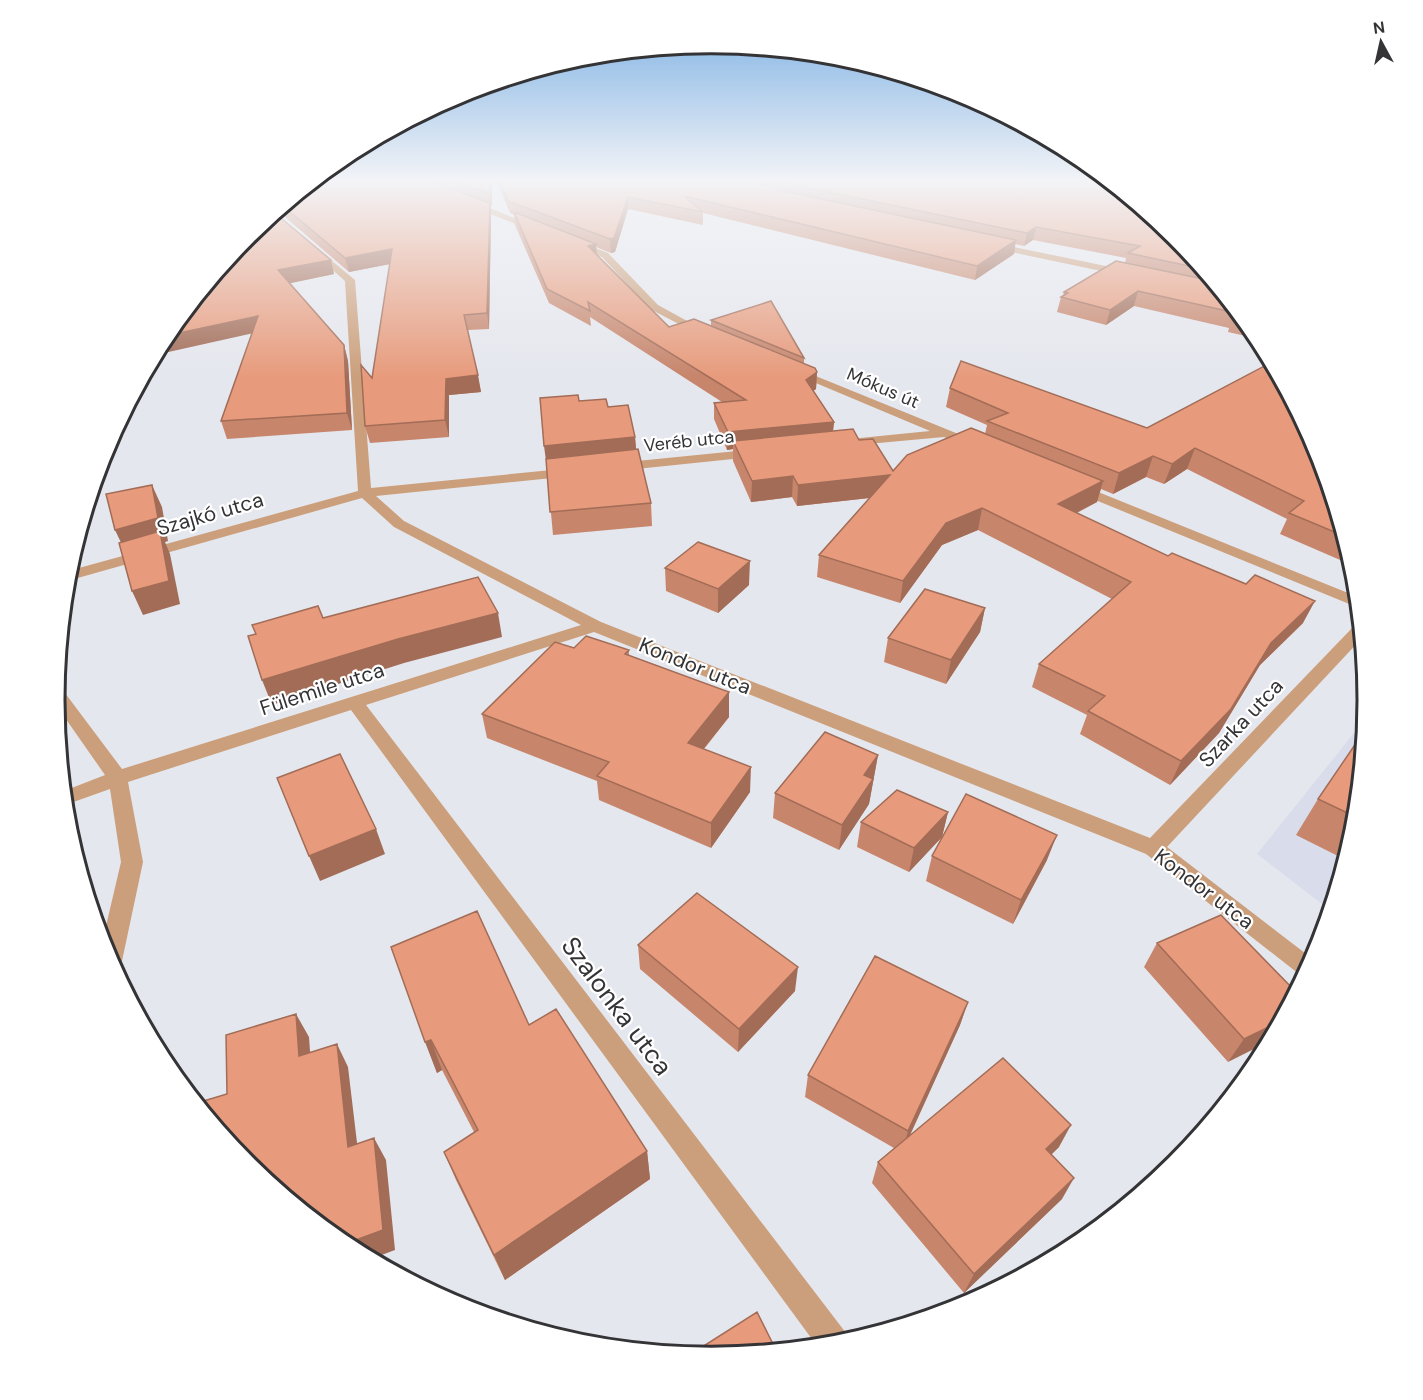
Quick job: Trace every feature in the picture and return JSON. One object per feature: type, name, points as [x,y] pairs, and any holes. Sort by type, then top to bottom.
[{"type":"street","points":[[311,246],[350,280],[365,493]]},
{"type":"street","points":[[582,246],[605,255],[654,307],[718,339]]},
{"type":"street","points":[[998,246],[1131,275]]},
{"type":"street","name":"Mókus út","points":[[783,366],[989,451]]},
{"type":"street","points":[[839,444],[945,433]]},
{"type":"street","name":"Veréb utca","points":[[365,493],[768,452]]},
{"type":"street","points":[[1065,482],[1349,599]]},
{"type":"street","name":"Szajkó utca","points":[[78,573],[365,493]]},
{"type":"street","name":"Kondor utca","points":[[365,493],[399,524],[595,626],[1153,848],[1301,963]]},
{"type":"street","name":"Fülemile utca","points":[[73,795],[118,778],[595,626]]},
{"type":"street","name":"Szarka utca","points":[[1153,848],[1354,636]]},
{"type":"street","name":"Szalonka utca","points":[[354,702],[829,1335]]},
{"type":"street","points":[[65,706],[118,778],[132,862],[114,944]]},
{"type":"shaded area","points":[[1357,730],[1352,784],[1345,826],[1324,905],[1257,854]]},
{"type":"building","points":[[252,246],[315,246],[331,260],[278,270],[344,345],[347,413],[221,421],[258,316],[180,333],[226,274]]},
{"type":"building","points":[[331,246],[489,246],[487,313],[464,315],[478,375],[446,379],[445,420],[365,426],[361,365],[372,378],[392,249],[345,258]]},
{"type":"building","points":[[529,246],[588,246],[669,327],[694,319],[815,368],[817,372],[806,380],[834,422],[728,432],[714,403],[746,400],[588,302],[590,311],[547,289]]},
{"type":"building","points":[[895,246],[1006,246],[977,266]]},
{"type":"building","points":[[1139,246],[1171,246],[1190,266],[1128,253]]},
{"type":"building","points":[[1116,261],[1201,278],[1227,311],[1138,291],[1110,310],[1061,297],[1068,293],[1064,292]]},
{"type":"building","points":[[771,301],[804,358],[711,320]]},
{"type":"building","points":[[961,361],[1147,428],[1264,366],[1291,414],[1308,453],[1335,532],[1289,513],[1304,501],[1195,448],[1172,464],[1153,456],[1119,473],[987,421],[1008,413],[950,388]]},
{"type":"building","points":[[578,395],[579,401],[606,399],[608,407],[628,405],[635,437],[544,446],[540,398]]},
{"type":"building","points":[[971,428],[1103,481],[1058,504],[1168,556],[1172,553],[1246,584],[1255,575],[1315,601],[1271,643],[1231,709],[1181,761],[1088,711],[1105,696],[1039,664],[1131,582],[982,508],[946,523],[903,581],[819,555],[890,475],[798,485],[793,476],[752,481],[733,441],[853,429],[859,440],[873,439],[893,471],[907,455]]},
{"type":"building","points":[[638,449],[651,503],[550,512],[546,459]]},
{"type":"building","points":[[152,485],[158,518],[115,530],[106,494]]},
{"type":"building","points":[[160,531],[169,581],[132,591],[119,543]]},
{"type":"building","points":[[698,542],[750,561],[718,589],[665,568]]},
{"type":"building","points":[[478,577],[498,613],[398,639],[262,680],[248,636],[256,634],[252,625],[318,606],[323,618]]},
{"type":"building","points":[[925,589],[985,608],[951,660],[888,638]]},
{"type":"building","points":[[586,636],[629,650],[625,654],[729,692],[688,743],[751,767],[711,823],[597,776],[609,762],[482,714],[555,642],[574,648]]},
{"type":"building","points":[[825,732],[878,755],[864,775],[873,779],[842,825],[775,793]]},
{"type":"building","points":[[1356,743],[1347,813],[1318,799]]},
{"type":"building","points":[[340,754],[376,829],[309,856],[277,778]]},
{"type":"building","points":[[897,790],[948,812],[914,848],[861,822]]},
{"type":"building","points":[[966,794],[1057,835],[1021,900],[932,856]]},
{"type":"building","points":[[697,893],[798,967],[739,1029],[638,945]]},
{"type":"building","points":[[477,911],[529,1025],[556,1009],[647,1151],[494,1255],[444,1152],[478,1130],[431,1040],[425,1042],[391,947]]},
{"type":"building","points":[[1221,915],[1291,987],[1269,1027],[1244,1039],[1157,943]]},
{"type":"building","points":[[875,956],[968,1002],[908,1131],[808,1075]]},
{"type":"building","points":[[296,1014],[299,1056],[337,1044],[348,1147],[374,1138],[383,1230],[357,1240],[318,1213],[255,1157],[205,1101],[227,1094],[226,1035]]},
{"type":"building","points":[[1003,1058],[1071,1125],[1046,1149],[1074,1178],[974,1274],[878,1162]]},
{"type":"building","points":[[757,1312],[772,1343],[754,1345],[704,1346]]}]
